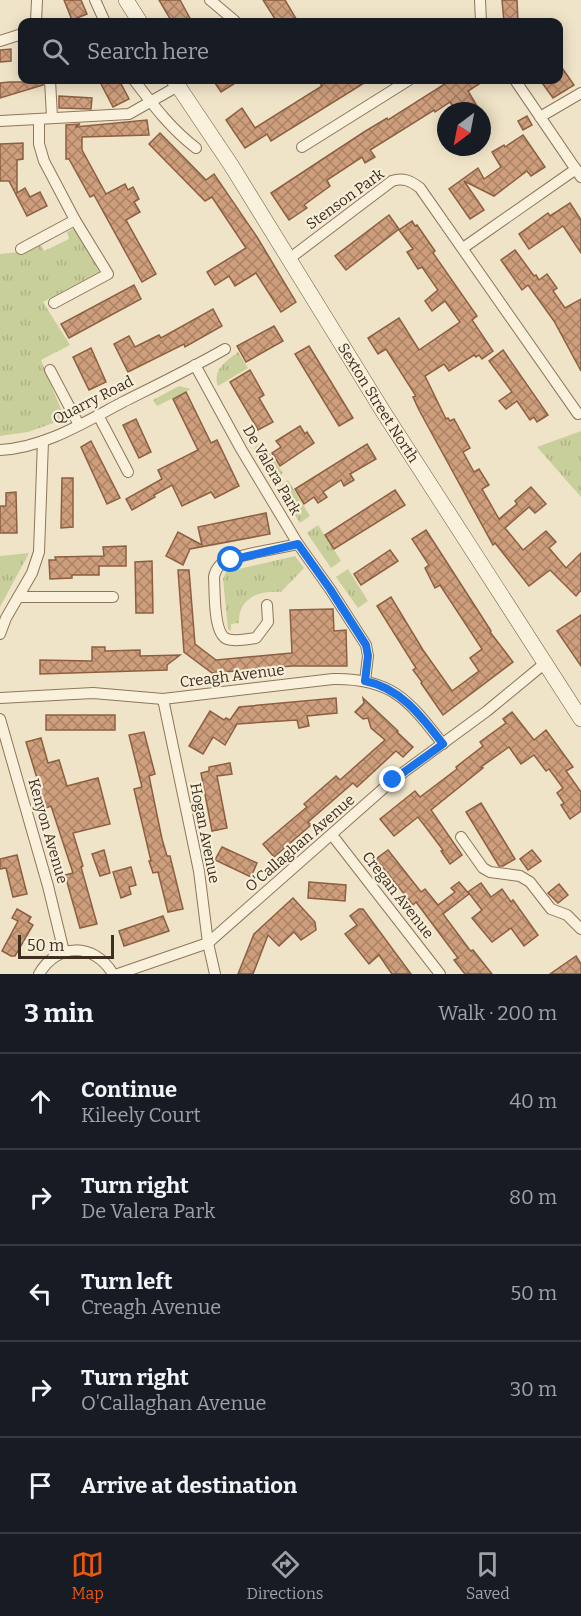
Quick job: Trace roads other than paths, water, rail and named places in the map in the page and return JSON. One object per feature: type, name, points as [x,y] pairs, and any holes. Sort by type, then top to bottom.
[{"type":"main road","points":[[126,0],[137,18]]},
{"type":"main road","name":"Sexton Street North","points":[[177,84],[581,719]]},
{"type":"street","points":[[36,18],[37,0]]},
{"type":"street","points":[[94,0],[103,18]]},
{"type":"street","points":[[210,0],[231,18]]},
{"type":"street","points":[[480,0],[481,18]]},
{"type":"street","points":[[0,41],[18,35]]},
{"type":"street","points":[[50,84],[52,117]]},
{"type":"street","points":[[137,84],[180,135],[196,148]]},
{"type":"street","points":[[0,121],[129,114],[151,102],[175,84]]},
{"type":"street","points":[[303,147],[403,84]]},
{"type":"street","points":[[463,248],[578,173],[518,84]]},
{"type":"street","points":[[540,117],[581,93]]},
{"type":"street","points":[[39,119],[39,144],[44,161],[75,220],[108,274],[54,303]]},
{"type":"street","name":"Stenson Park","points":[[289,259],[392,182],[399,179],[413,182],[420,188],[463,248],[578,414]]},
{"type":"street","points":[[21,249],[75,220]]},
{"type":"street","points":[[195,365],[225,349]]},
{"type":"street","name":"Quarry Road","points":[[0,450],[43,441],[98,416],[195,365]]},
{"type":"street","name":"De Valera Park","points":[[195,365],[241,449],[298,544],[366,645],[368,656],[365,681]]},
{"type":"street","points":[[50,370],[79,425]]},
{"type":"street","points":[[98,416],[128,472]]},
{"type":"street","points":[[0,634],[6,618],[32,573],[39,552],[43,441]]},
{"type":"street","points":[[267,605],[268,622],[256,638],[225,639],[218,629],[214,577],[216,570],[231,560],[298,544]]},
{"type":"street","points":[[18,597],[112,597]]},
{"type":"street","name":"O'Callaghan Avenue","points":[[118,974],[208,943],[393,780],[443,744],[544,664]]},
{"type":"street","name":"Creagh Avenue","points":[[0,698],[93,693],[163,699],[333,679],[365,681],[381,685],[404,699],[443,744]]},
{"type":"street","name":"Hogan Avenue","points":[[163,699],[199,872],[208,943],[215,974]]},
{"type":"street","name":"Kenyon Avenue","points":[[0,719],[48,886],[64,952]]},
{"type":"street","name":"Cregan Avenue","points":[[332,834],[440,974]]},
{"type":"street","points":[[461,837],[483,868],[490,872],[520,876],[530,882],[551,909],[567,915],[581,929]]},
{"type":"street","points":[[39,974],[44,965],[53,957],[64,952],[78,950],[92,953],[101,959],[112,974]]}]
